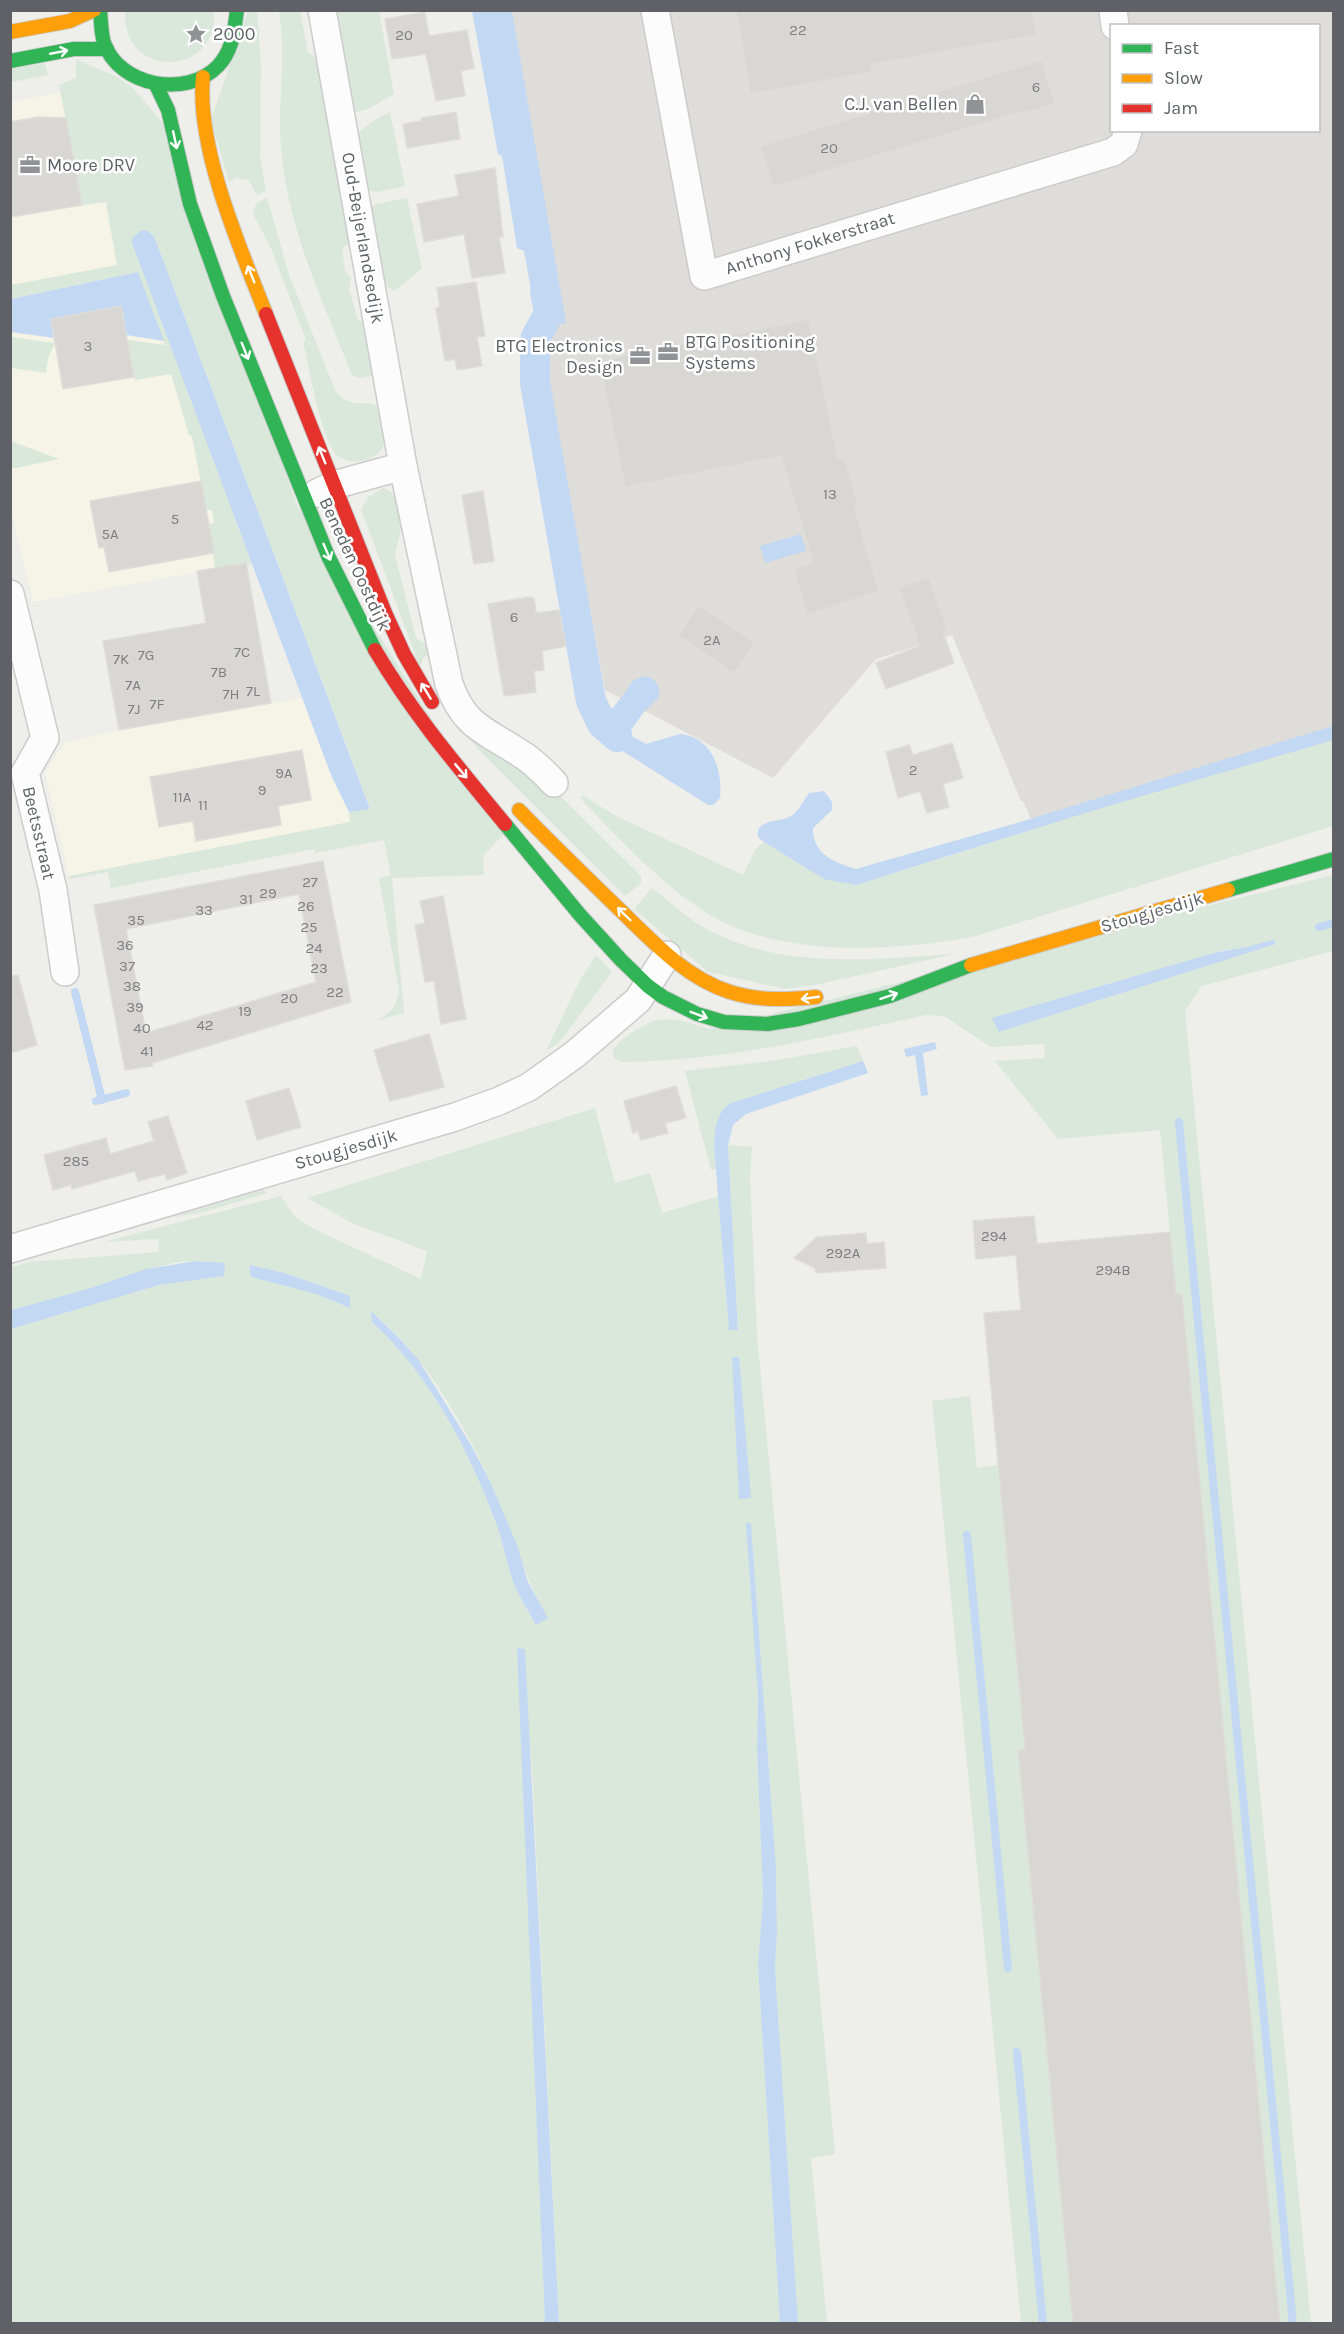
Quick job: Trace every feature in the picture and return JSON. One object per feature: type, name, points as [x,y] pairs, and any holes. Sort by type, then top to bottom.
[{"type":"main road","points":[[10,32],[70,21],[94,10]]},
{"type":"main road","points":[[100,10],[101,33],[107,49],[117,64],[131,76],[156,85],[174,87],[192,83],[218,67],[232,45],[237,28],[237,10]]},
{"type":"main road","points":[[10,61],[74,49],[107,49]]},
{"type":"main road","name":"Beneden Oostdijk","points":[[203,77],[202,112],[227,209],[390,623],[437,710]]},
{"type":"main road","name":"Beneden Oostdijk","points":[[156,85],[168,110],[190,204],[206,250],[304,498],[352,608],[380,660],[400,692],[435,739],[580,915],[648,986]]},
{"type":"main road","points":[[508,799],[575,868],[667,955],[696,977],[746,997],[761,1000],[825,996]]},
{"type":"main road","name":"Stougjesdijk","points":[[648,986],[685,1009],[711,1019],[738,1024],[767,1024],[808,1017],[890,996],[970,964],[1334,859]]},
{"type":"main road","name":"Stougjesdijk","points":[[905,975],[970,964]]},
{"type":"street","name":"Oud-Beijerlandsedijk","points":[[322,10],[403,466],[442,656],[454,697],[467,719],[476,727],[528,758],[554,783]]},
{"type":"street","name":"Anthony Fokkerstraat","points":[[655,10],[704,276],[1113,152],[1124,144],[1127,132]]},
{"type":"street","points":[[304,498],[334,485],[403,466]]},
{"type":"street","name":"Beetsstraat","points":[[10,594],[16,638],[45,738],[25,773],[53,890],[65,972]]},
{"type":"street","name":"Stougjesdijk","points":[[10,1249],[455,1117],[499,1101],[545,1077],[620,1017],[638,1000],[667,955]]},
{"type":"shaded area","points":[[503,11],[1333,11],[1333,774],[1048,858],[1023,801],[1021,801],[952,635],[876,659],[773,778],[605,690],[544,362],[553,278]]},
{"type":"shaded area","points":[[61,92],[82,206],[106,202],[117,265],[138,272],[248,563],[33,602],[10,508],[10,102]]},
{"type":"shaded area","points":[[302,698],[331,775],[349,812],[350,822],[69,876],[45,773],[64,743],[119,730]]},
{"type":"green space","points":[[125,11],[214,11],[211,33],[201,49],[187,59],[170,62],[152,59],[138,49],[128,33]]},
{"type":"green space","points":[[248,11],[257,11],[261,63],[260,156],[266,191],[257,195],[248,179],[240,180],[238,177],[229,182],[211,120]]},
{"type":"green space","points":[[279,11],[300,11],[308,52],[318,59],[350,244],[344,246],[342,250],[345,271],[351,279],[349,289],[358,320],[365,322],[374,375],[360,378],[352,375],[318,292],[298,235],[281,148],[282,46]]},
{"type":"green space","points":[[337,11],[379,11],[394,94],[366,110],[354,112]]},
{"type":"green space","points":[[76,59],[117,77],[132,87],[165,126],[297,505],[504,834],[483,856],[484,875],[392,878],[404,1013],[375,1021],[392,1010],[399,991],[379,878],[391,875],[384,840],[315,853],[314,849],[111,888],[108,872],[70,879],[69,876],[350,822],[349,812],[370,808],[154,236],[150,232],[133,243],[252,564],[215,569],[209,524],[214,523],[212,510],[206,510],[192,436],[189,435],[171,374],[135,380],[128,340],[165,345],[138,272],[11,299],[11,285],[117,265],[106,202],[82,205],[59,85],[76,78]]},
{"type":"green space","points":[[45,63],[48,75],[11,82],[11,69]]},
{"type":"green space","points":[[390,112],[405,186],[377,192],[369,190],[358,133],[373,121]]},
{"type":"green space","points":[[267,197],[289,275],[335,390],[347,401],[371,404],[380,409],[385,439],[379,452],[366,460],[343,459],[331,447],[326,434],[316,402],[303,342],[306,340],[270,246],[253,214],[256,204]]},
{"type":"green space","points":[[407,198],[422,269],[394,291],[384,285],[371,208],[376,204]]},
{"type":"green space","points":[[11,337],[55,343],[48,358],[46,373],[11,368]]},
{"type":"green space","points":[[11,441],[59,459],[11,469]]},
{"type":"green space","points":[[384,488],[392,493],[398,508],[401,528],[395,555],[416,638],[427,646],[429,653],[424,657],[420,667],[361,509],[368,497]]},
{"type":"green space","points":[[466,734],[533,769],[641,876],[641,883],[625,896],[479,750]]},
{"type":"green space","points":[[1333,740],[1333,826],[976,936],[874,948],[801,944],[766,937],[734,927],[705,912],[671,887],[580,798],[582,795],[616,816],[743,875],[755,850],[764,842],[824,879],[892,874],[1098,809]]},
{"type":"green space","points":[[1333,875],[1333,951],[1202,986],[1185,1011],[1311,2323],[1280,2323],[1182,1294],[1176,1294],[1160,1130],[1058,1139],[995,1061],[1045,1058],[1044,1044],[991,1047],[944,1016],[926,1015],[775,1046],[699,1057],[622,1062],[614,1057],[613,1052],[624,1038],[658,1020],[678,1020],[710,1029]],"holes":[[[1276,944],[999,1032],[993,1018],[1224,950]]]},
{"type":"green space","points":[[652,888],[703,927],[732,941],[763,950],[826,959],[955,954],[815,985],[786,989],[708,972],[634,909]]},
{"type":"green space","points":[[596,955],[612,972],[564,1036],[546,1051],[579,982]]},
{"type":"green space","points":[[857,1046],[863,1061],[738,1101],[714,1146],[716,1169],[711,1170],[685,1071],[771,1061]]},
{"type":"green space","points":[[595,1108],[615,1183],[650,1173],[662,1213],[718,1196],[729,1330],[738,1329],[728,1145],[752,1147],[750,1178],[757,1335],[835,2154],[811,2158],[827,2323],[798,2323],[775,1968],[776,1868],[751,1523],[763,1896],[758,1966],[780,2323],[559,2323],[532,1767],[518,1648],[545,2323],[11,2323],[11,1329],[159,1285],[224,1276],[204,1261],[179,1262],[146,1269],[91,1288],[11,1310],[11,1267],[30,1262],[159,1252],[158,1239],[103,1242],[281,1196],[295,1217],[314,1229],[421,1279],[427,1251],[354,1224],[307,1198]],"holes":[[[249,1266],[285,1273],[350,1296],[350,1308],[316,1294],[251,1277]],[[372,1312],[396,1334],[427,1371],[447,1400],[475,1449],[547,1618],[536,1625],[516,1589],[496,1523],[460,1441],[430,1390],[393,1343],[372,1322]]]},
{"type":"green space","points":[[263,1190],[267,1193],[200,1213],[173,1217]]},
{"type":"green space","points":[[970,1396],[977,1468],[998,1465],[1025,1749],[1018,1750],[1073,2323],[1021,2323],[932,1401]]},
{"type":"water","points":[[472,11],[512,11],[566,323],[538,329],[524,251],[517,248],[502,156],[498,154]]},
{"type":"water","points":[[142,230],[154,236],[370,809],[349,812],[331,775],[132,243],[133,237]]},
{"type":"water","points":[[138,272],[164,341],[126,335],[121,306],[51,319],[54,338],[11,332],[11,299]]},
{"type":"water","points":[[801,534],[806,551],[765,563],[760,546]]},
{"type":"water","points":[[645,676],[656,684],[659,697],[643,713],[631,730],[633,737],[646,744],[680,734],[700,741],[713,757],[720,777],[720,798],[713,805],[708,805],[594,733],[587,707],[613,708],[634,680]]},
{"type":"water","points":[[1333,726],[1333,740],[1098,809],[856,885],[824,879],[758,837],[761,826],[789,817],[796,812],[809,793],[824,791],[832,802],[832,810],[813,828],[816,845],[826,856],[856,869],[1010,825]]},
{"type":"water","points":[[1273,940],[1276,944],[999,1032],[992,1018],[1217,952]]},
{"type":"water","points":[[935,1042],[937,1049],[923,1053],[928,1095],[921,1096],[915,1055],[906,1057],[904,1049]]},
{"type":"water","points":[[863,1061],[868,1073],[746,1114],[733,1125],[728,1145],[738,1330],[729,1330],[714,1146],[719,1116],[731,1103]]},
{"type":"water","points":[[196,1261],[225,1263],[224,1276],[159,1285],[11,1329],[11,1310],[91,1288],[146,1269]]},
{"type":"water","points":[[249,1265],[285,1273],[350,1296],[350,1308],[316,1294],[251,1277]]},
{"type":"water","points":[[371,1311],[418,1359],[471,1445],[489,1479],[517,1545],[528,1582],[548,1618],[536,1625],[516,1589],[496,1523],[460,1441],[430,1390],[393,1343],[372,1322]]},
{"type":"water","points":[[732,1357],[739,1357],[751,1498],[739,1499]]},
{"type":"water","points":[[746,1523],[751,1523],[776,1868],[775,1968],[798,2323],[780,2323],[758,1966],[763,1896],[757,1748],[758,1696]]},
{"type":"water","points":[[517,1648],[525,1649],[559,2323],[545,2323]]},
{"type":"building","points":[[736,10],[1032,10],[1036,35],[871,64],[873,72],[750,94]]},
{"type":"building","points":[[425,12],[429,36],[467,30],[474,68],[461,71],[465,96],[436,101],[426,54],[392,59],[385,19]]},
{"type":"building","points":[[1042,60],[1055,104],[1025,113],[1024,111],[773,187],[760,146]]},
{"type":"building","points":[[456,112],[460,139],[407,148],[403,124],[422,121],[421,118]]},
{"type":"building","points":[[38,117],[66,118],[82,205],[10,217],[10,122]]},
{"type":"building","points":[[495,168],[503,237],[499,237],[505,273],[472,278],[464,234],[424,242],[417,204],[459,196],[455,175]]},
{"type":"building","points":[[476,282],[485,336],[477,337],[482,366],[457,370],[455,359],[445,361],[436,308],[440,307],[437,288]]},
{"type":"building","points":[[121,306],[134,377],[63,389],[51,319]]},
{"type":"building","points":[[809,319],[838,459],[844,457],[859,506],[854,507],[879,591],[807,615],[794,569],[813,563],[781,456],[625,487],[599,361]]},
{"type":"building","points":[[201,481],[214,553],[109,572],[104,547],[99,548],[90,501]]},
{"type":"building","points":[[483,491],[494,561],[474,564],[462,495]]},
{"type":"building","points":[[246,563],[271,703],[119,730],[103,641],[206,623],[197,571]]},
{"type":"building","points":[[929,577],[948,631],[943,633],[954,663],[886,689],[876,663],[920,646],[899,587]]},
{"type":"building","points":[[534,598],[536,613],[559,610],[566,646],[542,651],[544,670],[534,671],[536,692],[504,696],[488,604]]},
{"type":"building","points":[[699,605],[755,642],[734,673],[678,636]]},
{"type":"building","points":[[952,743],[963,778],[943,784],[949,807],[927,813],[920,791],[898,798],[886,752],[909,745],[913,755]]},
{"type":"building","points":[[302,750],[311,800],[278,806],[281,825],[196,841],[193,821],[159,827],[150,777]]},
{"type":"building","points":[[323,861],[351,1002],[152,1063],[153,1066],[125,1070],[94,905]],"holes":[[[299,894],[316,982],[146,1033],[126,929]]]},
{"type":"building","points":[[443,896],[466,1019],[441,1024],[434,981],[425,982],[415,925],[425,923],[420,901]]},
{"type":"building","points":[[18,975],[37,1045],[10,1053],[10,976]]},
{"type":"building","points":[[429,1034],[444,1087],[390,1101],[374,1050]]},
{"type":"building","points":[[676,1086],[686,1118],[665,1123],[668,1133],[641,1140],[638,1131],[633,1133],[624,1101]]},
{"type":"building","points":[[289,1088],[301,1127],[257,1140],[246,1101]]},
{"type":"building","points":[[168,1116],[187,1173],[167,1180],[165,1174],[138,1181],[135,1171],[72,1189],[71,1185],[53,1190],[44,1155],[106,1138],[110,1154],[154,1141],[148,1122]]},
{"type":"building","points":[[1034,1216],[1037,1244],[1170,1232],[1176,1294],[1182,1294],[1280,2324],[1073,2324],[1018,1750],[1025,1749],[984,1313],[1021,1310],[1016,1255],[976,1259],[973,1221]]},
{"type":"building","points":[[866,1233],[867,1244],[884,1242],[886,1268],[816,1273],[815,1268],[794,1258],[817,1237]]},
{"type":"waterway","points":[[545,291],[549,313],[535,339],[535,383],[591,701],[602,724],[617,737]]},
{"type":"waterway","points":[[1319,927],[1334,923]]},
{"type":"waterway","points":[[75,992],[102,1100]]},
{"type":"waterway","points":[[96,1101],[126,1093]]},
{"type":"waterway","points":[[1179,1122],[1293,2324]]},
{"type":"waterway","points":[[967,1535],[1008,1968]]},
{"type":"waterway","points":[[1017,2052],[1043,2324]]},
{"type":"traffic: fast","points":[[100,10],[103,39],[112,58],[138,78],[172,85],[205,76],[218,66],[230,47],[237,10]]},
{"type":"traffic: fast","points":[[10,61],[74,49],[107,49]]},
{"type":"traffic: fast","points":[[156,85],[168,110],[190,204],[223,296],[328,556],[375,650]]},
{"type":"traffic: fast","points":[[505,824],[580,915],[621,960],[663,997],[697,1014],[724,1022],[767,1024],[799,1019],[890,996],[971,965]]},
{"type":"traffic: fast","points":[[1228,890],[1334,859]]},
{"type":"traffic: slow","points":[[10,32],[70,21],[94,10]]},
{"type":"traffic: slow","points":[[203,77],[206,134],[213,165],[233,228],[266,314]]},
{"type":"traffic: slow","points":[[519,810],[655,944],[698,977],[714,986],[751,997],[783,999],[816,997]]},
{"type":"traffic: slow","points":[[971,965],[1228,890]]},
{"type":"traffic: jam","points":[[266,314],[386,615],[404,654],[432,702]]},
{"type":"traffic: jam","points":[[375,650],[420,718],[505,824]]},
{"type":"place","name":"2000","points":[[196,34]]},
{"type":"place","name":"C.J. van Bellen","points":[[975,104]]},
{"type":"place","name":"Moore DRV","points":[[30,165]]},
{"type":"place","name":"BTG Positioning Systems","points":[[668,352]]},
{"type":"place","name":"BTG Electronics Design","points":[[640,356]]}]
